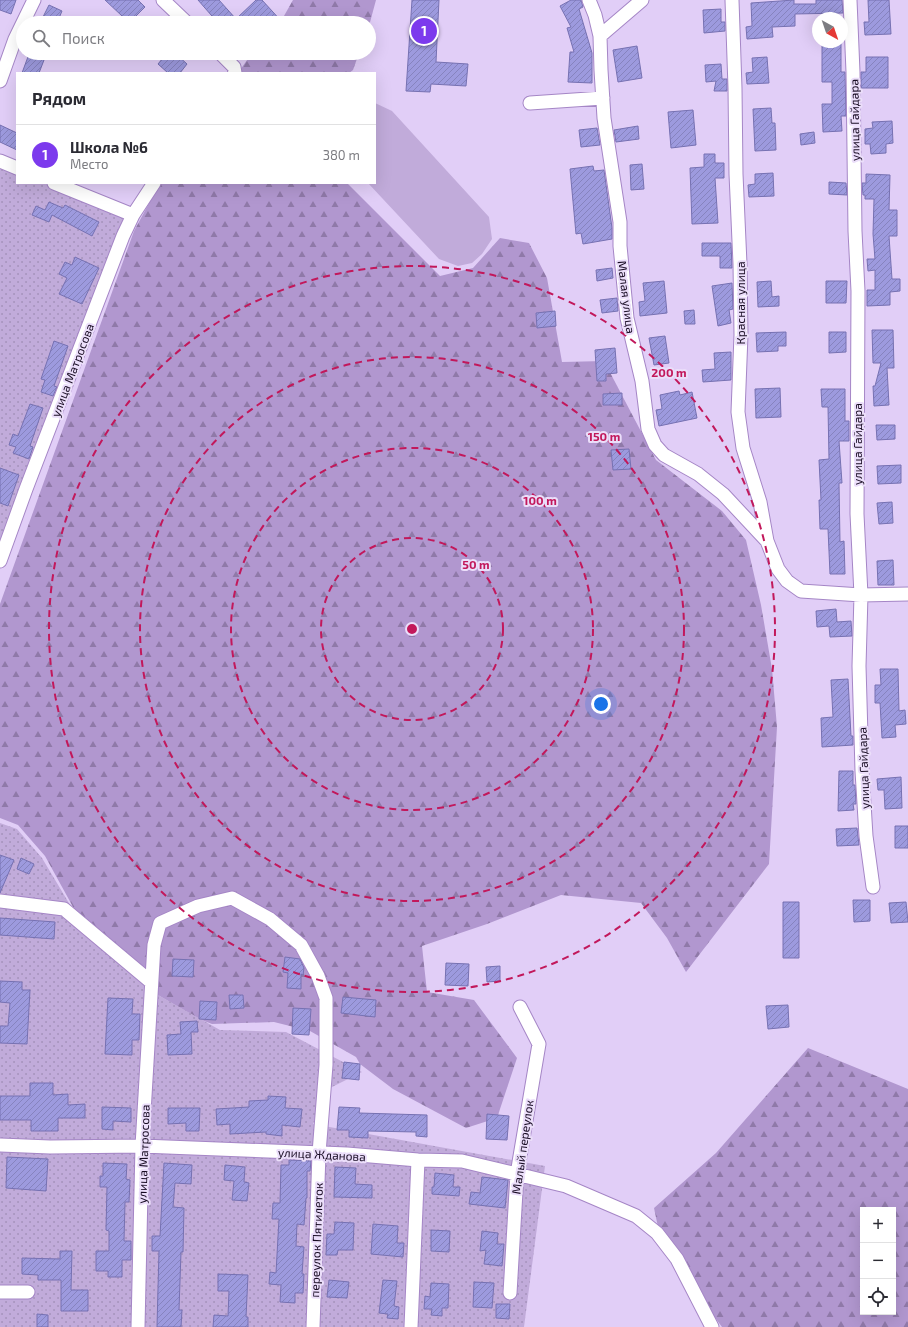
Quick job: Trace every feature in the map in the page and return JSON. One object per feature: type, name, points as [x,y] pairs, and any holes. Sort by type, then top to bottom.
[{"type":"street","points":[[26,16],[34,0]]},
{"type":"street","points":[[163,0],[180,16]]},
{"type":"street","name":"Малая улица","points":[[589,0],[595,15],[600,36],[603,98],[608,147],[620,222],[620,246],[627,318],[642,381],[648,429],[655,444],[664,455],[698,474],[723,494],[767,541]]},
{"type":"street","points":[[600,36],[642,0]]},
{"type":"street","name":"Красная улица","points":[[732,0],[736,174],[740,264],[741,334],[738,412],[743,448],[760,502],[767,541],[778,569],[787,581],[801,591],[861,595]]},
{"type":"street","name":"улица Гайдара","points":[[850,0],[853,72],[855,231],[858,291],[857,514],[861,595],[860,666],[862,771],[866,836],[873,887]]},
{"type":"street","points":[[0,81],[16,37]]},
{"type":"street","points":[[227,60],[234,67],[235,72]]},
{"type":"street","points":[[530,103],[603,98]]},
{"type":"street","points":[[0,161],[16,168]]},
{"type":"street","points":[[56,184],[133,215]]},
{"type":"street","name":"улица Матросова","points":[[0,561],[85,334],[99,302],[112,263],[133,215],[153,184]]},
{"type":"street","points":[[861,595],[908,594]]},
{"type":"street","name":"улица Матросова","points":[[138,1327],[142,1146],[151,982],[154,945],[160,923],[198,906],[232,898],[270,919],[301,945]]},
{"type":"street","points":[[0,901],[64,909],[151,982]]},
{"type":"street","name":"переулок Пятилеток","points":[[301,945],[318,976],[326,998],[326,1065],[319,1153],[313,1327]]},
{"type":"street","name":"Малый переулок","points":[[510,1293],[517,1174],[539,1044],[520,1007]]},
{"type":"street","name":"улица Жданова","points":[[0,1144],[50,1147],[142,1146],[347,1154],[418,1160],[462,1161],[566,1186],[636,1216],[657,1233],[666,1244],[685,1274],[712,1327]]},
{"type":"street","points":[[411,1327],[418,1160]]},
{"type":"street","points":[[0,1292],[28,1292]]},
{"type":"shaded area","points":[[376,103],[392,111],[489,217],[492,239],[482,254],[472,263],[458,266],[439,259],[369,184],[376,184]]},
{"type":"shaded area","points":[[0,167],[16,173],[16,184],[46,184],[129,215],[0,551]]},
{"type":"shaded area","points":[[0,823],[17,829],[42,858],[85,930],[151,991],[220,1030],[286,1032],[362,1072],[324,1091],[313,1124],[545,1166],[524,1327],[0,1327]]},
{"type":"green space","points":[[293,0],[376,0],[372,16],[284,16]]},
{"type":"green space","points":[[247,60],[357,60],[353,70],[350,72],[239,72]]},
{"type":"green space","points":[[159,184],[348,184],[440,276],[473,268],[500,238],[529,243],[547,278],[562,362],[604,361],[656,460],[722,511],[746,540],[761,605],[772,669],[777,727],[769,864],[686,972],[667,938],[641,903],[561,895],[487,924],[422,946],[427,992],[474,1000],[517,1058],[497,1118],[466,1128],[393,1089],[360,1064],[356,1057],[310,1031],[274,1022],[212,1024],[199,1019],[151,991],[78,916],[45,856],[18,825],[0,818],[0,604],[134,231]]},
{"type":"green space","points":[[808,1048],[908,1089],[908,1327],[722,1327],[662,1246],[654,1208],[716,1153]]},
{"type":"building","points":[[0,0],[16,0],[11,14],[0,10]]},
{"type":"building","points":[[105,0],[138,0],[145,7],[136,16],[122,16]]},
{"type":"building","points":[[198,0],[219,0],[233,16],[212,16]]},
{"type":"building","points":[[256,0],[262,0],[277,16],[239,16]]},
{"type":"building","points":[[412,0],[439,0],[436,62],[468,64],[466,86],[431,84],[430,92],[406,91]]},
{"type":"building","points":[[571,0],[581,0],[583,7],[579,9],[592,53],[592,83],[568,82],[570,52],[574,52],[567,28],[571,27],[560,6]]},
{"type":"building","points":[[794,0],[794,4],[816,4],[816,0],[842,0],[843,12],[812,12],[812,14],[795,14],[795,26],[772,27],[773,37],[747,39],[746,27],[752,26],[751,3]]},
{"type":"building","points":[[868,0],[889,0],[891,34],[865,35],[864,22],[869,22]]},
{"type":"building","points":[[49,5],[62,11],[60,16],[44,16]]},
{"type":"building","points":[[721,9],[721,22],[725,22],[725,31],[704,33],[703,10]]},
{"type":"building","points":[[637,46],[642,78],[618,82],[613,50]]},
{"type":"building","points":[[822,48],[841,48],[841,72],[845,72],[846,116],[841,116],[842,131],[823,132],[822,104],[832,104],[832,82],[822,82]]},
{"type":"building","points":[[767,57],[769,83],[747,84],[746,73],[753,72],[752,58]]},
{"type":"building","points":[[866,57],[888,57],[888,88],[861,88],[861,72],[866,72]]},
{"type":"building","points":[[27,60],[44,60],[39,72],[22,72]]},
{"type":"building","points":[[161,60],[183,60],[187,64],[181,72],[167,72],[158,64]]},
{"type":"building","points":[[721,64],[722,79],[727,79],[727,91],[714,91],[716,81],[706,82],[705,65]]},
{"type":"building","points":[[771,108],[772,123],[775,123],[776,150],[755,151],[753,109]]},
{"type":"building","points":[[693,110],[696,145],[671,148],[668,112]]},
{"type":"building","points":[[892,121],[893,143],[886,144],[886,153],[871,154],[870,144],[865,144],[865,129],[873,128],[872,122]]},
{"type":"building","points":[[0,125],[16,133],[16,150],[0,142]]},
{"type":"building","points":[[638,126],[639,139],[616,142],[614,130]]},
{"type":"building","points":[[597,128],[600,145],[581,147],[579,130]]},
{"type":"building","points":[[814,132],[815,143],[801,145],[800,134]]},
{"type":"building","points":[[704,154],[715,154],[715,163],[724,163],[724,178],[715,178],[718,223],[692,224],[690,168],[704,167]]},
{"type":"building","points":[[642,164],[644,189],[631,190],[630,165]]},
{"type":"building","points":[[593,166],[594,171],[604,170],[612,228],[612,239],[583,244],[581,233],[576,234],[570,169]]},
{"type":"building","points":[[773,173],[774,196],[749,197],[748,185],[755,184],[755,174]]},
{"type":"building","points":[[866,174],[890,175],[889,210],[897,210],[897,236],[889,236],[892,279],[900,279],[900,291],[890,292],[890,305],[867,306],[867,290],[875,290],[875,270],[868,271],[867,259],[875,259],[873,234],[874,199],[865,199],[865,195],[863,195],[862,183],[866,183]]},
{"type":"building","points":[[829,182],[846,183],[847,195],[829,194]]},
{"type":"building","points":[[49,202],[63,208],[65,205],[99,222],[92,236],[52,215],[49,222],[32,215],[36,206],[45,210]]},
{"type":"building","points":[[702,243],[731,243],[732,268],[720,268],[720,256],[702,256]]},
{"type":"building","points":[[75,257],[99,268],[82,304],[59,294],[67,278],[59,274],[65,262],[72,265]]},
{"type":"building","points":[[612,268],[613,278],[597,281],[596,270]]},
{"type":"building","points":[[664,281],[667,313],[640,316],[639,302],[645,301],[643,283]]},
{"type":"building","points":[[771,281],[772,297],[779,296],[779,306],[758,307],[757,282]]},
{"type":"building","points":[[826,281],[847,281],[846,303],[826,303]]},
{"type":"building","points":[[732,283],[733,309],[729,310],[731,323],[718,326],[712,286]]},
{"type":"building","points":[[617,298],[618,311],[602,313],[600,300]]},
{"type":"building","points":[[694,310],[695,324],[685,324],[684,311]]},
{"type":"building","points":[[555,311],[556,326],[537,328],[536,313]]},
{"type":"building","points":[[872,330],[893,330],[894,368],[887,368],[889,405],[874,406],[873,386],[875,386],[881,363],[873,363]]},
{"type":"building","points":[[786,332],[786,346],[778,346],[778,351],[757,352],[756,333]]},
{"type":"building","points":[[829,332],[846,332],[846,352],[829,353]]},
{"type":"building","points":[[665,336],[669,363],[654,365],[649,338]]},
{"type":"building","points":[[54,341],[68,346],[54,386],[57,387],[53,396],[41,392],[45,380],[41,379]]},
{"type":"building","points":[[615,348],[617,373],[606,374],[606,381],[597,381],[595,350]]},
{"type":"building","points":[[731,352],[731,380],[703,382],[702,370],[715,369],[714,353]]},
{"type":"building","points":[[780,388],[781,417],[756,418],[755,389]]},
{"type":"building","points":[[821,389],[845,389],[845,421],[849,421],[849,441],[839,441],[842,483],[839,483],[840,542],[844,541],[845,574],[830,574],[828,529],[820,529],[819,500],[821,500],[819,460],[829,459],[828,407],[822,407]]},
{"type":"building","points":[[679,391],[680,395],[692,392],[697,418],[659,426],[656,410],[662,409],[660,395]]},
{"type":"building","points":[[622,393],[622,405],[603,405],[603,394]]},
{"type":"building","points":[[30,404],[43,408],[30,446],[33,447],[29,459],[13,453],[16,447],[9,445],[13,434],[18,436]]},
{"type":"building","points":[[876,425],[895,425],[895,439],[877,440]]},
{"type":"building","points":[[629,449],[631,469],[613,470],[611,450]]},
{"type":"building","points":[[901,465],[901,483],[878,484],[877,466]]},
{"type":"building","points":[[0,468],[19,475],[8,506],[0,503]]},
{"type":"building","points":[[892,502],[893,523],[879,524],[877,503]]},
{"type":"building","points":[[893,560],[894,585],[878,585],[877,561]]},
{"type":"building","points":[[836,609],[837,622],[851,621],[852,636],[830,637],[829,626],[817,627],[816,611]]},
{"type":"building","points":[[880,669],[898,669],[899,711],[905,710],[906,724],[895,725],[896,737],[882,738],[880,703],[875,703],[875,685],[881,685]]},
{"type":"building","points":[[848,679],[851,736],[853,736],[853,745],[822,747],[821,718],[833,717],[831,680]]},
{"type":"building","points":[[839,771],[853,771],[853,785],[855,785],[856,804],[853,804],[854,810],[838,811]]},
{"type":"building","points":[[901,777],[902,808],[885,809],[884,790],[878,790],[877,779]]},
{"type":"building","points":[[895,826],[908,826],[908,848],[895,848]]},
{"type":"building","points":[[857,828],[859,845],[837,846],[836,829]]},
{"type":"building","points":[[0,855],[14,860],[0,893]]},
{"type":"building","points":[[21,858],[34,864],[29,874],[17,869]]},
{"type":"building","points":[[853,900],[870,900],[870,921],[854,922]]},
{"type":"building","points":[[783,902],[799,902],[799,958],[783,958]]},
{"type":"building","points":[[906,902],[908,922],[891,923],[889,903]]},
{"type":"building","points":[[0,918],[55,922],[54,939],[0,935]]},
{"type":"building","points":[[285,957],[300,959],[304,968],[303,975],[301,974],[301,989],[287,988],[288,973],[283,972]]},
{"type":"building","points":[[173,959],[194,960],[193,977],[172,976]]},
{"type":"building","points":[[446,963],[469,964],[468,986],[445,985]]},
{"type":"building","points":[[500,966],[500,981],[487,982],[486,967]]},
{"type":"building","points":[[0,981],[22,982],[22,990],[30,990],[27,1044],[0,1043],[0,1026],[8,1026],[10,1003],[0,1002]]},
{"type":"building","points":[[229,995],[243,995],[244,1008],[230,1009]]},
{"type":"building","points":[[343,997],[376,1000],[375,1017],[341,1013]]},
{"type":"building","points":[[108,998],[133,999],[132,1014],[140,1014],[139,1040],[132,1040],[132,1055],[105,1054]]},
{"type":"building","points":[[200,1001],[217,1002],[216,1020],[199,1019]]},
{"type":"building","points":[[788,1005],[789,1027],[768,1029],[766,1006]]},
{"type":"building","points":[[293,1008],[311,1009],[309,1035],[292,1034]]},
{"type":"building","points":[[197,1021],[198,1032],[191,1032],[192,1054],[168,1055],[167,1035],[181,1034],[180,1022]]},
{"type":"building","points":[[344,1062],[360,1064],[359,1080],[342,1078]]},
{"type":"building","points":[[30,1083],[53,1083],[53,1095],[68,1094],[68,1105],[85,1104],[85,1118],[58,1118],[58,1131],[31,1131],[31,1120],[0,1120],[0,1096],[30,1096]]},
{"type":"building","points":[[268,1096],[286,1097],[285,1108],[302,1109],[300,1127],[282,1125],[282,1136],[266,1134],[266,1132],[230,1134],[230,1124],[217,1125],[216,1109],[249,1107],[249,1101],[268,1100]]},
{"type":"building","points":[[102,1107],[131,1108],[131,1122],[113,1121],[113,1130],[102,1129]]},
{"type":"building","points":[[339,1107],[360,1108],[359,1113],[427,1115],[427,1137],[416,1136],[416,1132],[368,1131],[368,1138],[349,1137],[349,1130],[337,1130]]},
{"type":"building","points":[[168,1108],[200,1108],[199,1131],[186,1131],[186,1123],[168,1124]]},
{"type":"building","points":[[487,1114],[509,1116],[507,1140],[486,1139]]},
{"type":"building","points":[[7,1157],[48,1159],[46,1191],[6,1188]]},
{"type":"building","points":[[289,1160],[311,1161],[310,1171],[307,1171],[307,1198],[304,1225],[297,1224],[296,1246],[304,1247],[302,1274],[304,1274],[303,1293],[295,1293],[295,1303],[280,1302],[281,1285],[269,1284],[270,1272],[276,1273],[279,1219],[272,1219],[273,1203],[280,1203],[281,1165],[289,1165]]},
{"type":"building","points":[[103,1163],[127,1164],[126,1179],[130,1180],[129,1202],[125,1202],[124,1241],[131,1241],[131,1260],[122,1260],[122,1277],[108,1277],[108,1271],[96,1271],[96,1251],[109,1251],[109,1231],[106,1230],[107,1187],[100,1187],[100,1176],[103,1176]]},
{"type":"building","points":[[164,1163],[192,1165],[191,1184],[175,1183],[173,1207],[184,1208],[179,1310],[182,1310],[181,1327],[157,1327],[159,1251],[152,1251],[152,1236],[160,1236]]},
{"type":"building","points":[[225,1165],[245,1167],[244,1182],[249,1183],[247,1201],[232,1200],[234,1181],[224,1180]]},
{"type":"building","points":[[335,1167],[356,1168],[355,1184],[372,1185],[372,1198],[334,1197]]},
{"type":"building","points":[[435,1173],[454,1175],[453,1187],[460,1187],[459,1196],[432,1194]]},
{"type":"building","points":[[482,1177],[508,1180],[505,1208],[469,1204],[471,1192],[480,1193]]},
{"type":"building","points":[[335,1222],[354,1223],[353,1250],[338,1250],[337,1255],[326,1255],[327,1234],[334,1234]]},
{"type":"building","points":[[373,1224],[398,1226],[397,1243],[404,1243],[403,1257],[371,1254]]},
{"type":"building","points":[[431,1230],[450,1231],[449,1252],[431,1251]]},
{"type":"building","points":[[482,1231],[498,1233],[497,1244],[504,1244],[502,1266],[484,1264],[486,1250],[480,1251]]},
{"type":"building","points":[[60,1251],[72,1251],[71,1290],[88,1290],[88,1311],[61,1311],[61,1280],[38,1280],[38,1275],[22,1274],[22,1258],[60,1259]]},
{"type":"building","points":[[218,1274],[248,1275],[246,1317],[248,1317],[248,1327],[213,1327],[214,1315],[228,1316],[229,1291],[218,1291]]},
{"type":"building","points":[[329,1280],[349,1282],[347,1298],[327,1297]]},
{"type":"building","points":[[383,1280],[397,1281],[394,1306],[399,1307],[398,1319],[387,1318],[388,1314],[379,1313]]},
{"type":"building","points":[[474,1282],[494,1283],[492,1308],[473,1307]]},
{"type":"building","points":[[431,1283],[449,1284],[448,1308],[442,1308],[442,1316],[431,1315],[432,1309],[424,1309],[425,1296],[430,1297]]},
{"type":"building","points":[[496,1304],[510,1304],[509,1319],[496,1318]]},
{"type":"building","points":[[37,1314],[48,1315],[48,1327],[37,1327]]},
{"type":"place","name":"Школа №6","points":[[424,31]]}]
